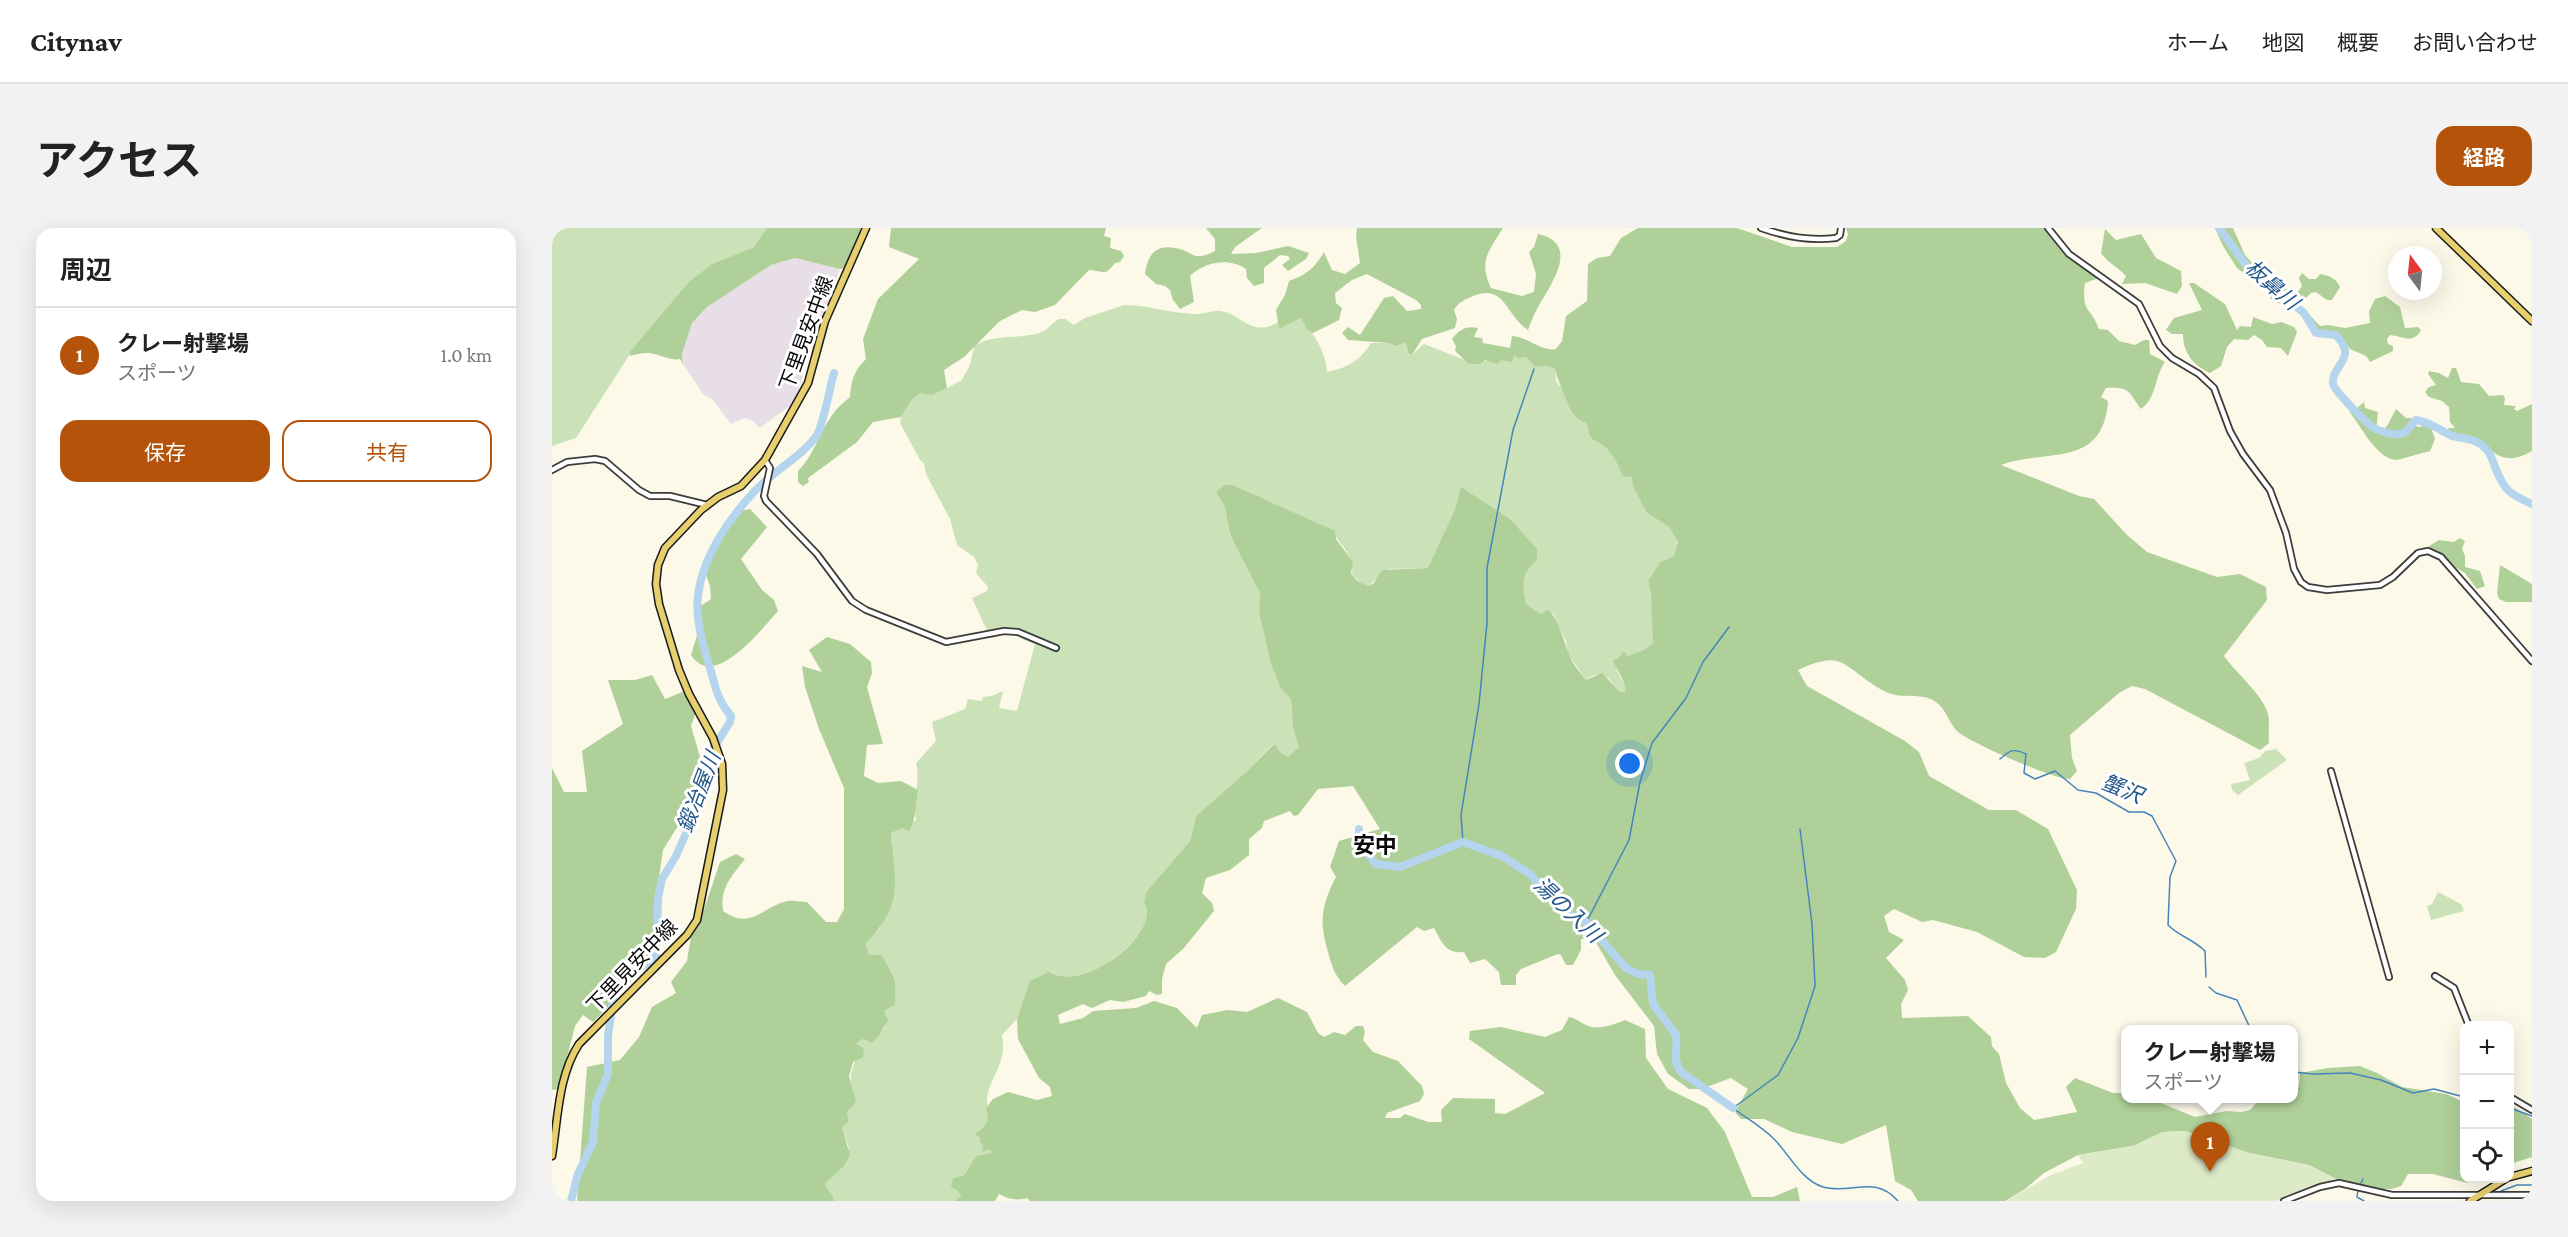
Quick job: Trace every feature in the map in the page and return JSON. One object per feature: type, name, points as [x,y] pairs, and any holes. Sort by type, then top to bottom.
[{"type":"main road","name":"下里見安中線","points":[[552,1156],[566,1070],[579,1044],[687,935],[700,912],[723,789],[722,764],[718,750],[682,678],[659,604],[656,584],[660,555],[707,505],[741,486],[765,460],[806,389],[825,321],[866,228]]},
{"type":"main road","points":[[2436,228],[2532,321]]},
{"type":"main road","points":[[2514,1176],[2532,1171]]},
{"type":"main road","points":[[2470,1201],[2476,1195],[2499,1183]]},
{"type":"street","points":[[1761,228],[1784,236],[1809,239],[1836,237],[1840,235],[1841,228]]},
{"type":"street","points":[[2048,228],[2068,254],[2139,304],[2160,346],[2172,358],[2199,374],[2214,388],[2234,439],[2270,490],[2286,533],[2294,569],[2301,582],[2308,587],[2327,590],[2380,585],[2393,577],[2418,553],[2428,551],[2440,557],[2517,641],[2532,661]]},
{"type":"street","points":[[552,470],[567,462],[595,459],[610,465],[639,490],[650,496],[670,496],[707,505]]},
{"type":"street","points":[[765,460],[770,468],[764,496],[766,501],[817,554],[852,601],[866,610],[946,642],[1004,631],[1018,632],[1056,648]]},
{"type":"street","points":[[2331,771],[2389,977]]},
{"type":"street","points":[[2435,976],[2454,988],[2467,1021]]},
{"type":"street","points":[[2514,1099],[2532,1110]]},
{"type":"street","points":[[2284,1201],[2320,1187],[2339,1183],[2392,1195],[2532,1195]]},
{"type":"shaded area","points":[[795,258],[840,269],[819,325],[813,334],[794,403],[760,428],[753,421],[745,418],[731,424],[712,399],[703,394],[683,364],[682,354],[692,323],[707,307],[771,265]]},
{"type":"green space","points":[[552,228],[767,228],[754,247],[712,264],[649,330],[630,354],[576,438],[552,446]]},
{"type":"green space","points":[[767,228],[861,228],[844,268],[795,258],[771,265],[707,307],[692,323],[682,354],[683,364],[680,359],[669,359],[647,353],[631,356],[629,353],[689,282],[712,264],[754,247]]},
{"type":"green space","points":[[891,228],[1106,228],[1104,236],[1111,238],[1110,248],[1121,251],[1124,256],[1120,262],[1115,263],[1106,272],[1089,270],[1055,305],[1035,312],[1022,310],[1000,321],[964,357],[944,370],[947,388],[932,395],[920,393],[911,401],[901,417],[873,422],[857,442],[808,478],[809,482],[803,486],[798,482],[798,471],[809,458],[833,414],[850,397],[854,376],[866,359],[863,339],[878,299],[919,259],[889,247]]},
{"type":"green space","points":[[1206,228],[1262,228],[1235,247],[1231,254],[1256,253],[1288,246],[1309,253],[1306,259],[1288,271],[1282,265],[1290,259],[1288,256],[1280,255],[1264,268],[1264,283],[1254,286],[1247,278],[1246,269],[1239,265],[1225,262],[1202,267],[1190,276],[1194,302],[1180,309],[1173,300],[1170,290],[1156,284],[1145,274],[1149,259],[1156,250],[1167,247],[1199,256],[1215,251],[1215,239]]},
{"type":"green space","points":[[1357,228],[1503,228],[1487,256],[1485,270],[1487,279],[1491,288],[1522,296],[1534,292],[1536,274],[1529,252],[1534,247],[1538,234],[1551,239],[1558,247],[1559,266],[1528,330],[1499,297],[1484,293],[1460,303],[1454,310],[1457,319],[1455,328],[1422,339],[1412,355],[1408,353],[1406,342],[1396,346],[1390,343],[1348,340],[1342,333],[1348,327],[1360,335],[1384,298],[1393,296],[1407,311],[1421,309],[1421,305],[1416,300],[1367,274],[1352,280],[1335,293],[1336,303],[1342,308],[1339,320],[1313,333],[1307,329],[1301,318],[1279,329],[1276,310],[1285,295],[1289,281],[1309,270],[1324,252],[1332,270],[1345,274],[1360,263]]},
{"type":"green space","points":[[1638,228],[1737,228],[1792,247],[1837,247],[1846,241],[1848,234],[1846,228],[2046,228],[2072,261],[2099,278],[2085,283],[2084,300],[2099,329],[2108,330],[2119,341],[2135,345],[2149,340],[2150,354],[2165,362],[2150,399],[2141,409],[2124,389],[2106,388],[2101,397],[2108,401],[2104,423],[2095,438],[2084,447],[2069,453],[2018,460],[2001,465],[2079,496],[2094,499],[2127,535],[2147,552],[2217,577],[2240,574],[2266,587],[2267,600],[2224,656],[2261,699],[2268,714],[2269,743],[2260,750],[2145,689],[2132,686],[2119,693],[2070,735],[2072,758],[2077,771],[2070,779],[2012,760],[1978,744],[1957,731],[1945,712],[1931,699],[1884,691],[1843,663],[1832,660],[1822,661],[1798,670],[1807,686],[1905,741],[1919,752],[1929,776],[1989,810],[2016,810],[2048,829],[2077,890],[2076,909],[2056,952],[2045,958],[2024,957],[1977,932],[1933,920],[1922,922],[1894,909],[1884,916],[1889,932],[1904,940],[1886,958],[1905,980],[1908,990],[1901,1004],[1902,1018],[1968,1016],[1991,1037],[1992,1046],[1999,1054],[2006,1083],[2020,1108],[2034,1120],[2077,1112],[2066,1087],[2075,1078],[2113,1093],[2121,1093],[2121,1103],[2161,1103],[2195,1117],[2226,1111],[2250,1110],[2256,1103],[2298,1103],[2300,1073],[2360,1066],[2402,1087],[2446,1094],[2460,1100],[2460,1181],[2433,1174],[2408,1174],[2401,1186],[2392,1189],[2375,1189],[2336,1179],[2309,1165],[2249,1153],[2185,1131],[2163,1132],[2133,1146],[2078,1155],[2044,1173],[2025,1189],[2005,1201],[1918,1201],[1911,1190],[1895,1181],[1886,1125],[1842,1144],[1792,1132],[1764,1119],[1741,1119],[1735,1112],[1748,1089],[1731,1078],[1701,1089],[1689,1089],[1668,1074],[1657,1054],[1654,1026],[1615,975],[1594,939],[1581,939],[1581,950],[1573,965],[1566,965],[1561,955],[1558,954],[1521,969],[1516,975],[1516,985],[1501,985],[1499,972],[1485,959],[1470,963],[1464,952],[1453,951],[1445,946],[1434,928],[1424,931],[1417,927],[1345,986],[1332,966],[1323,931],[1325,905],[1336,877],[1330,867],[1339,841],[1380,829],[1353,786],[1318,789],[1298,815],[1294,816],[1290,811],[1264,821],[1262,828],[1249,839],[1249,855],[1230,870],[1206,878],[1202,893],[1212,903],[1214,911],[1183,949],[1166,964],[1162,979],[1162,994],[1157,995],[1149,991],[1146,996],[1123,1002],[1110,1000],[1092,1008],[1083,1004],[1058,1015],[1060,1024],[1083,1018],[1093,1011],[1136,1008],[1154,1001],[1177,1008],[1197,1028],[1202,1015],[1228,1010],[1247,1012],[1278,998],[1307,1012],[1318,1033],[1324,1037],[1334,1032],[1345,1035],[1356,1026],[1363,1026],[1365,1032],[1363,1040],[1373,1052],[1398,1061],[1422,1086],[1424,1094],[1420,1101],[1387,1113],[1385,1118],[1400,1118],[1405,1114],[1428,1122],[1442,1122],[1441,1110],[1453,1098],[1495,1099],[1495,1113],[1505,1114],[1545,1093],[1469,1039],[1470,1031],[1501,1027],[1545,1037],[1562,1030],[1569,1017],[1595,1027],[1608,1026],[1625,1020],[1645,1029],[1646,1058],[1668,1089],[1707,1108],[1725,1132],[1752,1197],[1773,1197],[1797,1187],[1800,1201],[1030,1201],[1027,1198],[1013,1199],[999,1194],[995,1201],[955,1201],[961,1196],[951,1187],[953,1179],[964,1175],[976,1156],[991,1153],[990,1150],[982,1151],[981,1139],[975,1134],[986,1124],[988,1117],[986,1108],[993,1099],[1008,1092],[1037,1100],[1052,1096],[1050,1087],[1039,1078],[1018,1039],[1017,1019],[1030,981],[1049,972],[1064,977],[1081,975],[1100,968],[1132,943],[1143,928],[1147,914],[1144,902],[1147,891],[1190,841],[1196,816],[1274,744],[1281,753],[1288,757],[1299,747],[1293,727],[1291,699],[1282,690],[1272,667],[1259,612],[1260,593],[1235,545],[1229,530],[1225,507],[1216,492],[1225,485],[1233,485],[1335,531],[1336,539],[1353,562],[1351,573],[1356,580],[1368,586],[1374,583],[1382,570],[1428,568],[1455,509],[1461,487],[1510,519],[1537,549],[1537,561],[1528,570],[1524,580],[1526,604],[1541,614],[1548,610],[1552,614],[1576,668],[1586,680],[1602,673],[1620,692],[1625,692],[1623,680],[1613,660],[1618,659],[1624,651],[1627,656],[1646,649],[1653,643],[1651,593],[1648,581],[1660,562],[1674,556],[1678,543],[1669,527],[1647,513],[1633,486],[1632,477],[1623,476],[1610,452],[1592,439],[1587,424],[1574,415],[1555,369],[1548,366],[1535,367],[1526,357],[1518,358],[1514,355],[1512,362],[1501,360],[1497,364],[1485,360],[1480,364],[1469,364],[1455,351],[1456,346],[1452,339],[1463,329],[1474,327],[1478,328],[1474,337],[1482,338],[1483,343],[1510,348],[1512,336],[1545,348],[1556,349],[1562,341],[1566,316],[1587,301],[1588,264],[1597,258],[1610,256],[1621,238]]},
{"type":"green space","points":[[2215,228],[2233,228],[2245,255],[2269,282],[2263,287],[2237,268]]},
{"type":"green space","points":[[2105,229],[2116,240],[2141,234],[2156,258],[2181,271],[2182,286],[2177,294],[2145,283],[2122,284],[2126,276],[2101,253]]},
{"type":"green space","points":[[2302,273],[2309,279],[2316,279],[2320,274],[2330,277],[2337,281],[2340,287],[2332,300],[2327,300],[2316,292],[2311,293],[2295,309],[2273,301],[2268,294],[2280,287],[2297,293],[2302,286],[2299,278]]},
{"type":"green space","points":[[2189,283],[2194,283],[2225,304],[2237,330],[2240,326],[2251,327],[2253,317],[2272,324],[2281,322],[2294,327],[2297,332],[2288,356],[2281,348],[2267,347],[2254,335],[2248,340],[2234,339],[2227,347],[2221,366],[2210,373],[2199,366],[2187,353],[2183,334],[2172,334],[2166,330],[2174,318],[2202,310]]},
{"type":"green space","points":[[2385,296],[2400,307],[2405,328],[2418,327],[2421,330],[2418,335],[2411,338],[2390,335],[2387,339],[2388,344],[2393,346],[2393,351],[2370,362],[2366,356],[2350,349],[2339,333],[2319,331],[2301,311],[2304,309],[2320,326],[2345,328],[2370,323],[2369,311],[2375,299]]},
{"type":"green space","points":[[1124,305],[1194,314],[1221,311],[1262,328],[1278,322],[1279,329],[1301,318],[1318,343],[1327,372],[1352,363],[1371,343],[1406,342],[1408,353],[1412,355],[1424,344],[1465,360],[1493,361],[1514,355],[1526,357],[1535,367],[1548,366],[1555,369],[1556,381],[1565,393],[1574,416],[1587,424],[1592,439],[1610,452],[1623,475],[1632,477],[1647,513],[1669,527],[1678,544],[1674,556],[1660,562],[1648,581],[1651,593],[1654,643],[1646,649],[1626,656],[1623,654],[1616,669],[1625,686],[1625,692],[1620,692],[1608,678],[1594,675],[1586,680],[1568,654],[1566,641],[1553,614],[1541,614],[1526,604],[1525,575],[1537,561],[1461,488],[1455,509],[1428,568],[1389,569],[1368,586],[1356,579],[1352,573],[1349,556],[1334,531],[1233,485],[1216,492],[1225,507],[1229,530],[1235,545],[1260,593],[1259,612],[1282,690],[1291,699],[1292,716],[1299,747],[1288,757],[1273,744],[1246,772],[1196,816],[1190,841],[1147,891],[1149,912],[1143,929],[1121,953],[1091,973],[1076,978],[1063,979],[1052,973],[1024,1002],[1017,1019],[1002,1035],[1001,1062],[987,1099],[989,1119],[978,1132],[991,1153],[975,1160],[964,1175],[960,1176],[957,1190],[961,1196],[955,1201],[834,1201],[825,1183],[833,1175],[849,1148],[842,1127],[847,1108],[854,1104],[852,1069],[864,1048],[855,1045],[863,1039],[872,1042],[885,1027],[884,1011],[895,1005],[895,980],[882,955],[869,955],[866,944],[881,926],[894,881],[891,833],[916,820],[918,777],[916,763],[936,741],[932,722],[965,709],[968,699],[982,701],[983,697],[1003,691],[999,708],[1017,711],[1035,644],[1024,640],[1018,634],[1001,632],[993,638],[989,635],[972,598],[987,591],[988,587],[976,573],[978,565],[974,557],[957,545],[950,519],[926,474],[924,463],[920,460],[900,423],[901,417],[911,401],[920,393],[947,388],[962,380],[970,365],[974,346],[990,339],[1035,334],[1044,331],[1059,319],[1065,319],[1074,325],[1085,318]]},
{"type":"green space","points":[[2452,368],[2456,368],[2461,382],[2479,384],[2489,396],[2503,395],[2504,405],[2516,406],[2514,409],[2517,411],[2532,404],[2532,451],[2521,456],[2505,458],[2469,436],[2447,430],[2455,428],[2450,422],[2449,407],[2442,401],[2429,397],[2425,392],[2429,387],[2436,385],[2428,374],[2429,371],[2448,378]]},
{"type":"green space","points":[[2364,402],[2365,408],[2378,412],[2376,432],[2381,432],[2387,426],[2396,409],[2406,418],[2412,418],[2418,427],[2430,425],[2435,439],[2430,451],[2397,460],[2390,459],[2383,454],[2370,441],[2349,411],[2351,408],[2355,410]]},
{"type":"green space","points":[[750,509],[767,527],[741,559],[762,590],[774,600],[778,611],[737,654],[712,666],[701,664],[691,655],[699,629],[696,609],[711,599],[710,586],[703,567],[723,530],[739,511]]},
{"type":"green space","points":[[2460,538],[2465,541],[2462,549],[2465,556],[2465,567],[2480,571],[2485,586],[2477,589],[2465,573],[2429,546],[2439,540],[2454,542]]},
{"type":"green space","points":[[2500,565],[2532,584],[2532,602],[2506,602],[2499,599],[2497,593]]},
{"type":"green space","points":[[827,637],[850,644],[871,662],[872,673],[867,687],[883,744],[867,745],[864,776],[878,783],[901,781],[918,790],[915,816],[909,831],[902,828],[891,833],[895,871],[893,900],[880,927],[866,944],[869,955],[882,955],[895,980],[895,1005],[884,1011],[888,1020],[872,1043],[863,1039],[856,1044],[864,1048],[863,1057],[853,1062],[849,1076],[856,1102],[847,1112],[849,1121],[842,1127],[850,1155],[844,1166],[825,1183],[834,1201],[577,1201],[587,1067],[620,1060],[639,1037],[652,1007],[676,993],[671,982],[687,961],[691,936],[698,927],[720,862],[736,854],[745,859],[735,871],[723,896],[723,911],[733,917],[749,918],[779,904],[793,901],[807,902],[826,922],[837,922],[844,909],[844,788],[819,729],[805,687],[802,666],[822,672],[809,650]]},
{"type":"green space","points":[[652,675],[665,699],[685,691],[696,712],[691,726],[700,757],[696,804],[688,820],[676,829],[663,850],[656,898],[654,956],[618,984],[612,992],[609,1006],[593,1022],[583,1015],[575,1026],[559,1089],[552,1090],[552,768],[564,792],[587,792],[582,751],[623,724],[608,680],[635,680]]},
{"type":"green space","points":[[2276,749],[2287,760],[2238,795],[2232,790],[2231,784],[2250,780],[2244,763],[2259,758],[2265,751]]},
{"type":"green space","points":[[2438,892],[2461,904],[2464,911],[2431,920],[2427,906],[2432,904]]},
{"type":"green space","points":[[2514,1107],[2532,1119],[2532,1157],[2514,1163]]},
{"type":"green space","points":[[2185,1131],[2249,1153],[2309,1165],[2336,1179],[2276,1201],[2006,1201],[2051,1175],[2083,1163],[2078,1155],[2133,1146],[2163,1132]]},
{"type":"waterway","name":"板鼻川","points":[[2219,228],[2249,269],[2304,313],[2316,333],[2336,335],[2342,343],[2345,356],[2333,377],[2333,384],[2344,399],[2369,424],[2382,431],[2402,434],[2416,420],[2430,424],[2455,437],[2478,442],[2492,458],[2501,481],[2508,490],[2532,504]]},
{"type":"waterway","points":[[1463,842],[1461,815],[1479,704],[1487,623],[1487,568],[1513,430],[1534,369]]},
{"type":"waterway","name":"鍛冶屋川","points":[[571,1201],[578,1174],[593,1142],[596,1103],[608,1074],[608,1036],[614,993],[620,985],[656,956],[658,898],[662,879],[676,856],[702,797],[703,774],[707,759],[730,722],[731,716],[720,699],[702,641],[697,605],[700,582],[718,540],[744,504],[760,485],[803,451],[817,435],[834,373]]},
{"type":"waterway","points":[[1586,923],[1629,840],[1640,782],[1652,743],[1686,698],[1703,662],[1729,627]]},
{"type":"waterway","name":"蟹沢","points":[[2000,759],[2012,751],[2022,752],[2026,754],[2024,773],[2035,779],[2055,771],[2078,790],[2096,793],[2129,812],[2144,812],[2152,816],[2176,861],[2170,877],[2168,925],[2205,951],[2206,977]]},
{"type":"waterway","name":"湯の入川","points":[[1359,829],[1359,843],[1376,864],[1400,867],[1463,842],[1502,856],[1530,874],[1563,911],[1586,922],[1626,968],[1638,974],[1650,975],[1653,1004],[1676,1035],[1676,1058],[1681,1072],[1733,1108]]},
{"type":"waterway","points":[[1800,829],[1812,924],[1815,986],[1798,1038],[1778,1075],[1733,1108],[1780,1145],[1802,1173],[1815,1184],[1833,1189],[1872,1187],[1889,1193],[1898,1201]]},
{"type":"waterway","name":"蟹沢","points":[[2209,987],[2216,993],[2237,1000],[2249,1025]]},
{"type":"waterway","name":"蟹沢","points":[[2298,1072],[2350,1073],[2381,1080],[2413,1093],[2434,1089],[2460,1096]]},
{"type":"waterway","name":"蟹沢","points":[[2514,1109],[2532,1116]]},
{"type":"waterway","points":[[2361,1183],[2363,1179]]},
{"type":"waterway","points":[[2501,1191],[2517,1185],[2532,1185]]},
{"type":"waterway","points":[[2358,1190],[2357,1197],[2364,1201]]},
{"type":"place","name":"クレー射撃場","points":[[2210,1172]]},
{"type":"district","name":"安中","points":[[1375,845]]}]
